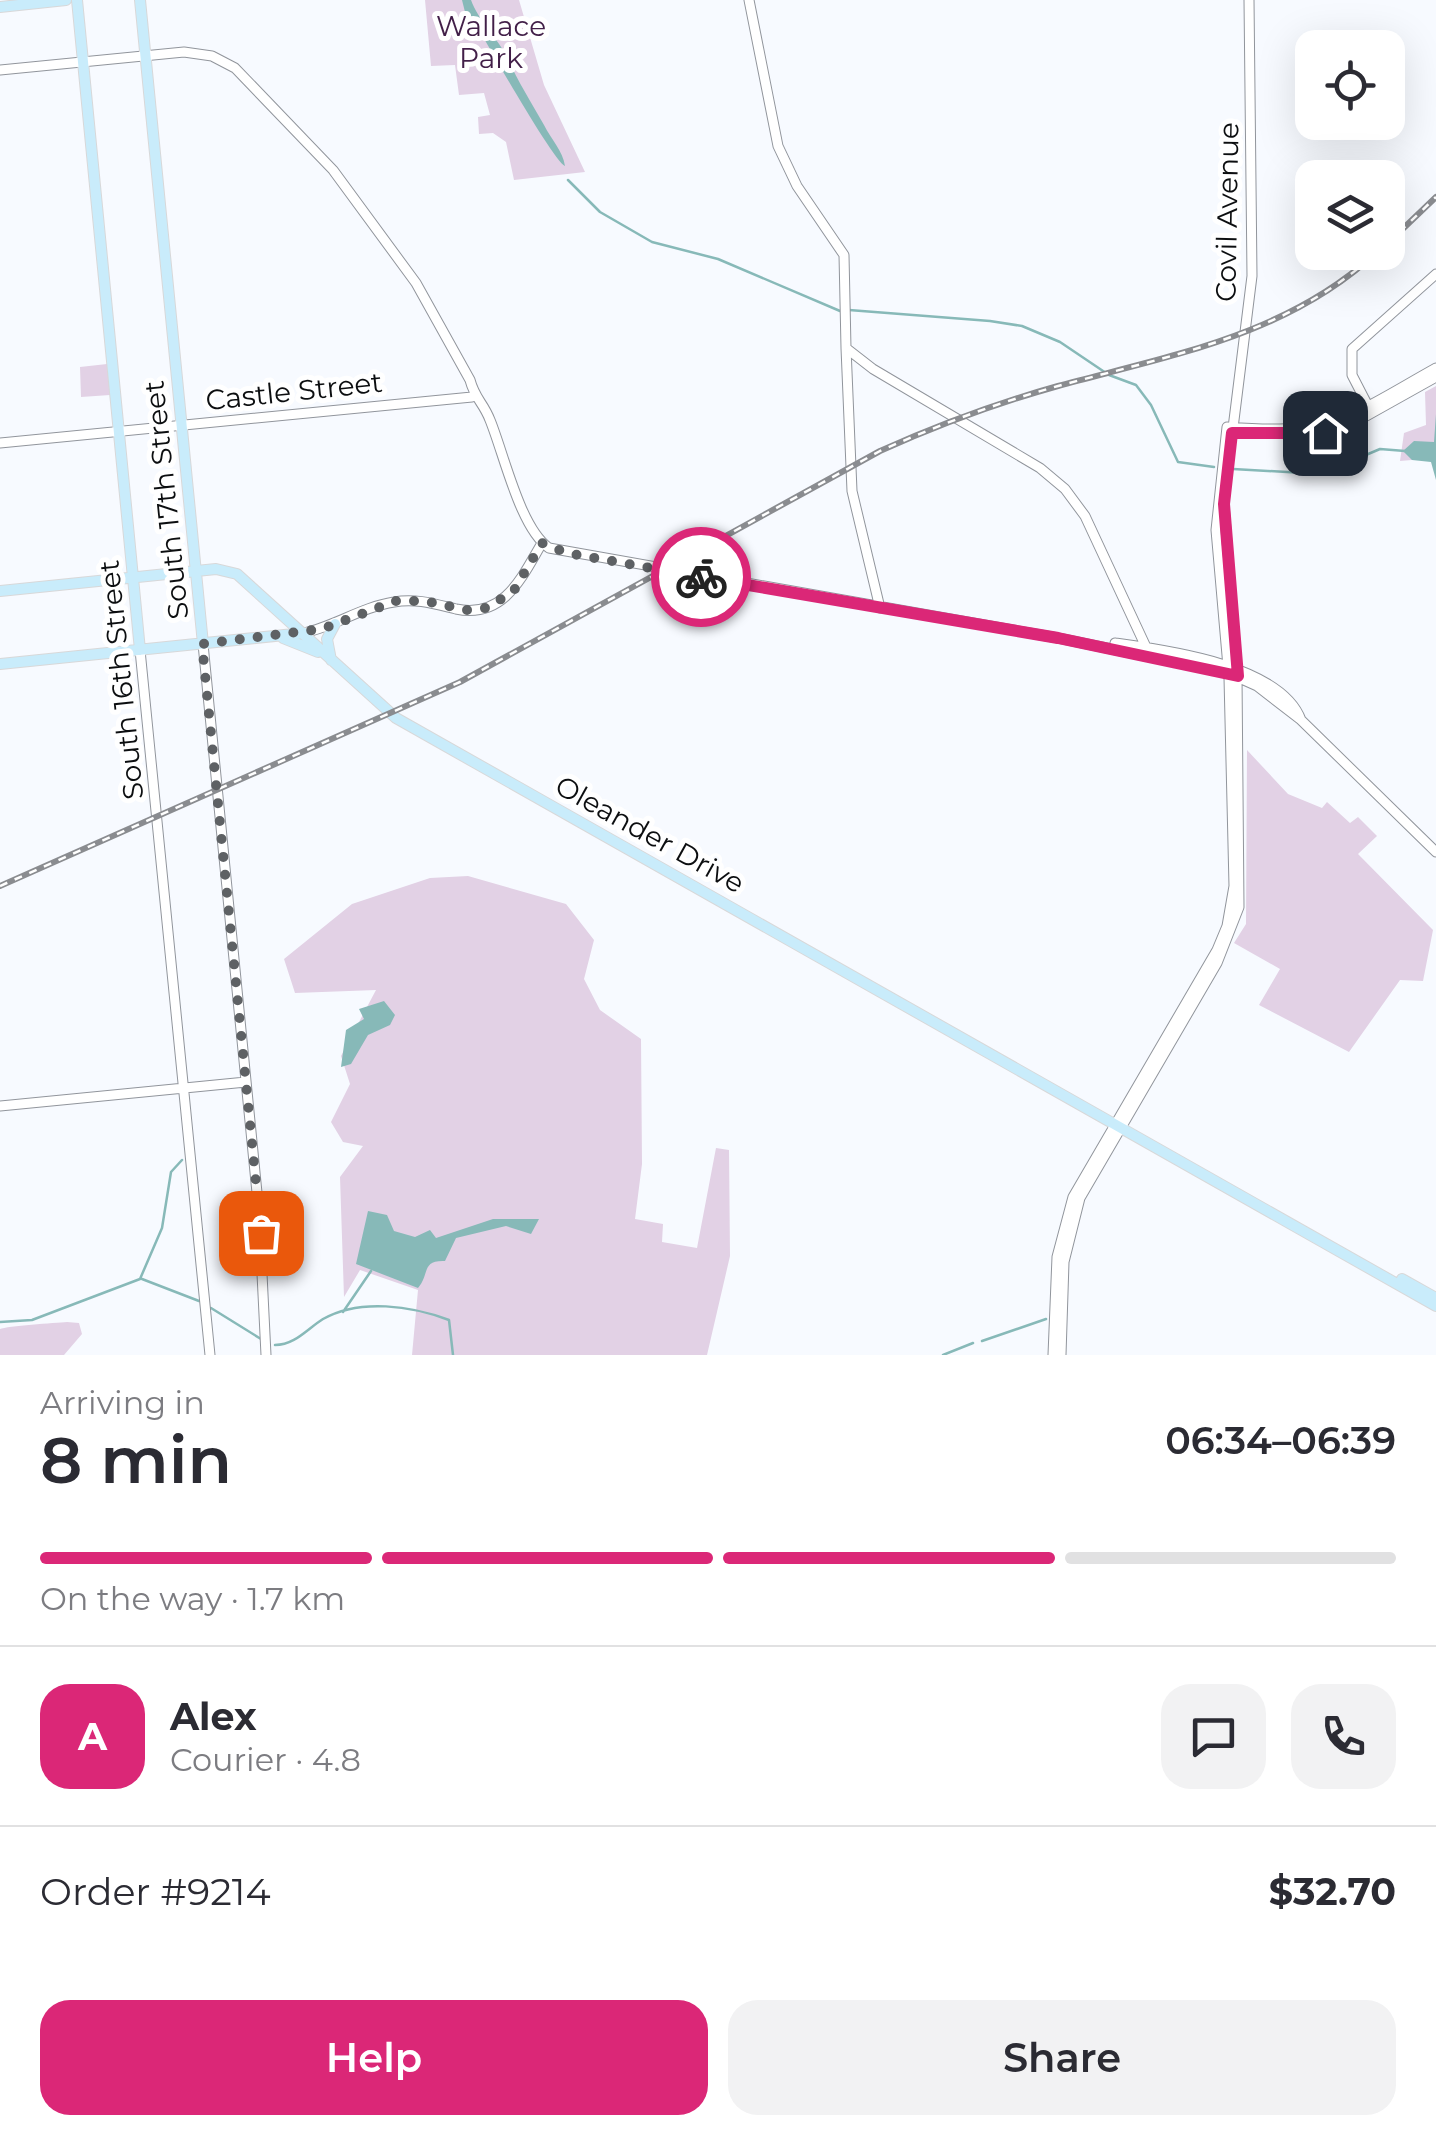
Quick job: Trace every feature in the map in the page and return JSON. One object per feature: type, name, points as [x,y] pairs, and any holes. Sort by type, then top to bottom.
[{"type":"main road","points":[[0,4],[10,0]]},
{"type":"main road","points":[[0,4],[66,0]]},
{"type":"main road","name":"South 16th Street","points":[[76,0],[210,1355]]},
{"type":"main road","name":"South 17th Street","points":[[140,0],[196,571],[208,644],[262,1253],[266,1355]]},
{"type":"main road","points":[[748,0],[778,146],[797,186],[844,255],[852,492],[880,608]]},
{"type":"main road","name":"Covil Avenue","points":[[1229,428],[1252,276],[1249,0]]},
{"type":"main road","points":[[0,70],[200,53],[240,72],[334,170],[416,283],[470,380],[472,396],[489,416],[531,527],[542,543],[567,553],[1232,670]]},
{"type":"main road","points":[[1368,406],[1352,375],[1354,346],[1436,274]]},
{"type":"main road","points":[[846,348],[873,369],[1040,468],[1065,489],[1084,516],[1146,647]]},
{"type":"main road","points":[[1229,428],[1310,429],[1340,422],[1436,368]]},
{"type":"main road","points":[[1229,428],[1298,436],[1333,431],[1436,376]]},
{"type":"main road","name":"Castle Street","points":[[0,443],[472,396]]},
{"type":"main road","points":[[1229,428],[1216,530],[1225,640],[1232,670]]},
{"type":"main road","points":[[1057,1355],[1055,1281],[1061,1236],[1073,1196],[1217,963],[1237,914],[1241,867],[1224,504],[1229,428]]},
{"type":"main road","points":[[0,664],[276,637],[318,630],[396,601],[425,601],[467,610],[496,604],[516,588],[542,543]]},
{"type":"main road","points":[[0,591],[196,571]]},
{"type":"main road","name":"Oleander Drive","points":[[196,571],[238,574],[302,630],[327,658],[403,722],[1436,1298]]},
{"type":"main road","points":[[276,637],[289,628],[287,616]]},
{"type":"main road","points":[[276,637],[327,658],[326,639],[335,624]]},
{"type":"main road","points":[[1058,638],[1146,647],[1213,661],[1232,670],[1301,720],[1436,852]]},
{"type":"main road","points":[[1213,661],[1222,655],[1225,640]]},
{"type":"main road","points":[[0,1106],[246,1082]]},
{"type":"main road","points":[[1057,1355],[1064,1262],[1072,1222],[1117,1122]]},
{"type":"main road","name":"Oleander Drive","points":[[1117,1122],[1436,1306]]},
{"type":"main road","points":[[1055,1281],[1062,1319]]},
{"type":"green space","name":"Wallace Park","points":[[425,0],[519,0],[544,85],[585,172],[514,180],[506,142],[493,133],[479,134],[478,117],[490,115],[484,93],[459,95],[455,65],[431,66]]},
{"type":"green space","points":[[107,364],[110,395],[81,397],[80,367]]},
{"type":"green space","points":[[1436,386],[1436,458],[1400,461],[1404,433],[1426,425],[1425,392]]},
{"type":"green space","points":[[1247,750],[1288,794],[1322,808],[1327,802],[1350,823],[1358,817],[1377,836],[1358,854],[1433,930],[1423,981],[1400,980],[1349,1052],[1259,1005],[1280,969],[1234,943],[1246,924]]},
{"type":"green space","points":[[468,876],[566,904],[594,940],[584,979],[600,1010],[641,1039],[642,1164],[635,1219],[663,1224],[662,1242],[697,1248],[716,1148],[729,1150],[730,1256],[707,1355],[412,1355],[418,1290],[360,1270],[344,1297],[340,1177],[363,1146],[343,1142],[331,1122],[350,1084],[341,1056],[376,990],[295,993],[284,959],[352,904],[430,878]]},
{"type":"green space","points":[[79,1323],[82,1334],[64,1355],[0,1355],[0,1329]]},
{"type":"water","points":[[462,0],[471,0],[503,50],[565,166],[535,125],[476,24],[466,16]]},
{"type":"water","points":[[1436,414],[1436,480],[1431,462],[1412,460],[1403,451],[1414,441],[1434,442]]},
{"type":"water","points":[[384,1001],[395,1015],[390,1025],[368,1035],[351,1064],[341,1067],[346,1030],[364,1019],[359,1009]]},
{"type":"water","points":[[368,1211],[387,1215],[394,1231],[415,1237],[430,1230],[436,1238],[493,1219],[539,1219],[531,1234],[506,1226],[456,1238],[445,1261],[429,1265],[418,1288],[356,1264]]},
{"type":"waterway","points":[[568,180],[600,212],[652,242],[718,259],[840,311]]},
{"type":"waterway","points":[[849,310],[990,321],[1022,326],[1060,342],[1109,375],[1136,385],[1151,405],[1178,462],[1214,467]]},
{"type":"waterway","points":[[1233,469],[1321,474],[1380,449],[1405,451]]},
{"type":"waterway","points":[[0,1322],[32,1320],[140,1279],[162,1228],[171,1172],[182,1160]]},
{"type":"waterway","points":[[343,1312],[371,1271]]},
{"type":"waterway","points":[[142,1279],[199,1301]]},
{"type":"waterway","points":[[275,1345],[295,1339],[338,1312],[386,1306],[449,1320],[453,1355]]},
{"type":"waterway","points":[[211,1308],[261,1339]]},
{"type":"waterway","points":[[982,1341],[1046,1319]]},
{"type":"waterway","points":[[943,1355],[973,1343]]},
{"type":"railway","points":[[1405,227],[1436,197]]},
{"type":"railway","points":[[0,886],[460,682],[880,451],[1013,400],[1186,352],[1267,323],[1306,304],[1354,270]]},
{"type":"way so far","points":[[261,1233],[202,644],[327,628],[396,601],[425,601],[467,610],[486,608],[513,592],[542,543],[567,553],[701,577]]},
{"type":"route","points":[[701,577],[1058,638],[1238,676],[1224,504],[1232,433],[1325,433]]}]
